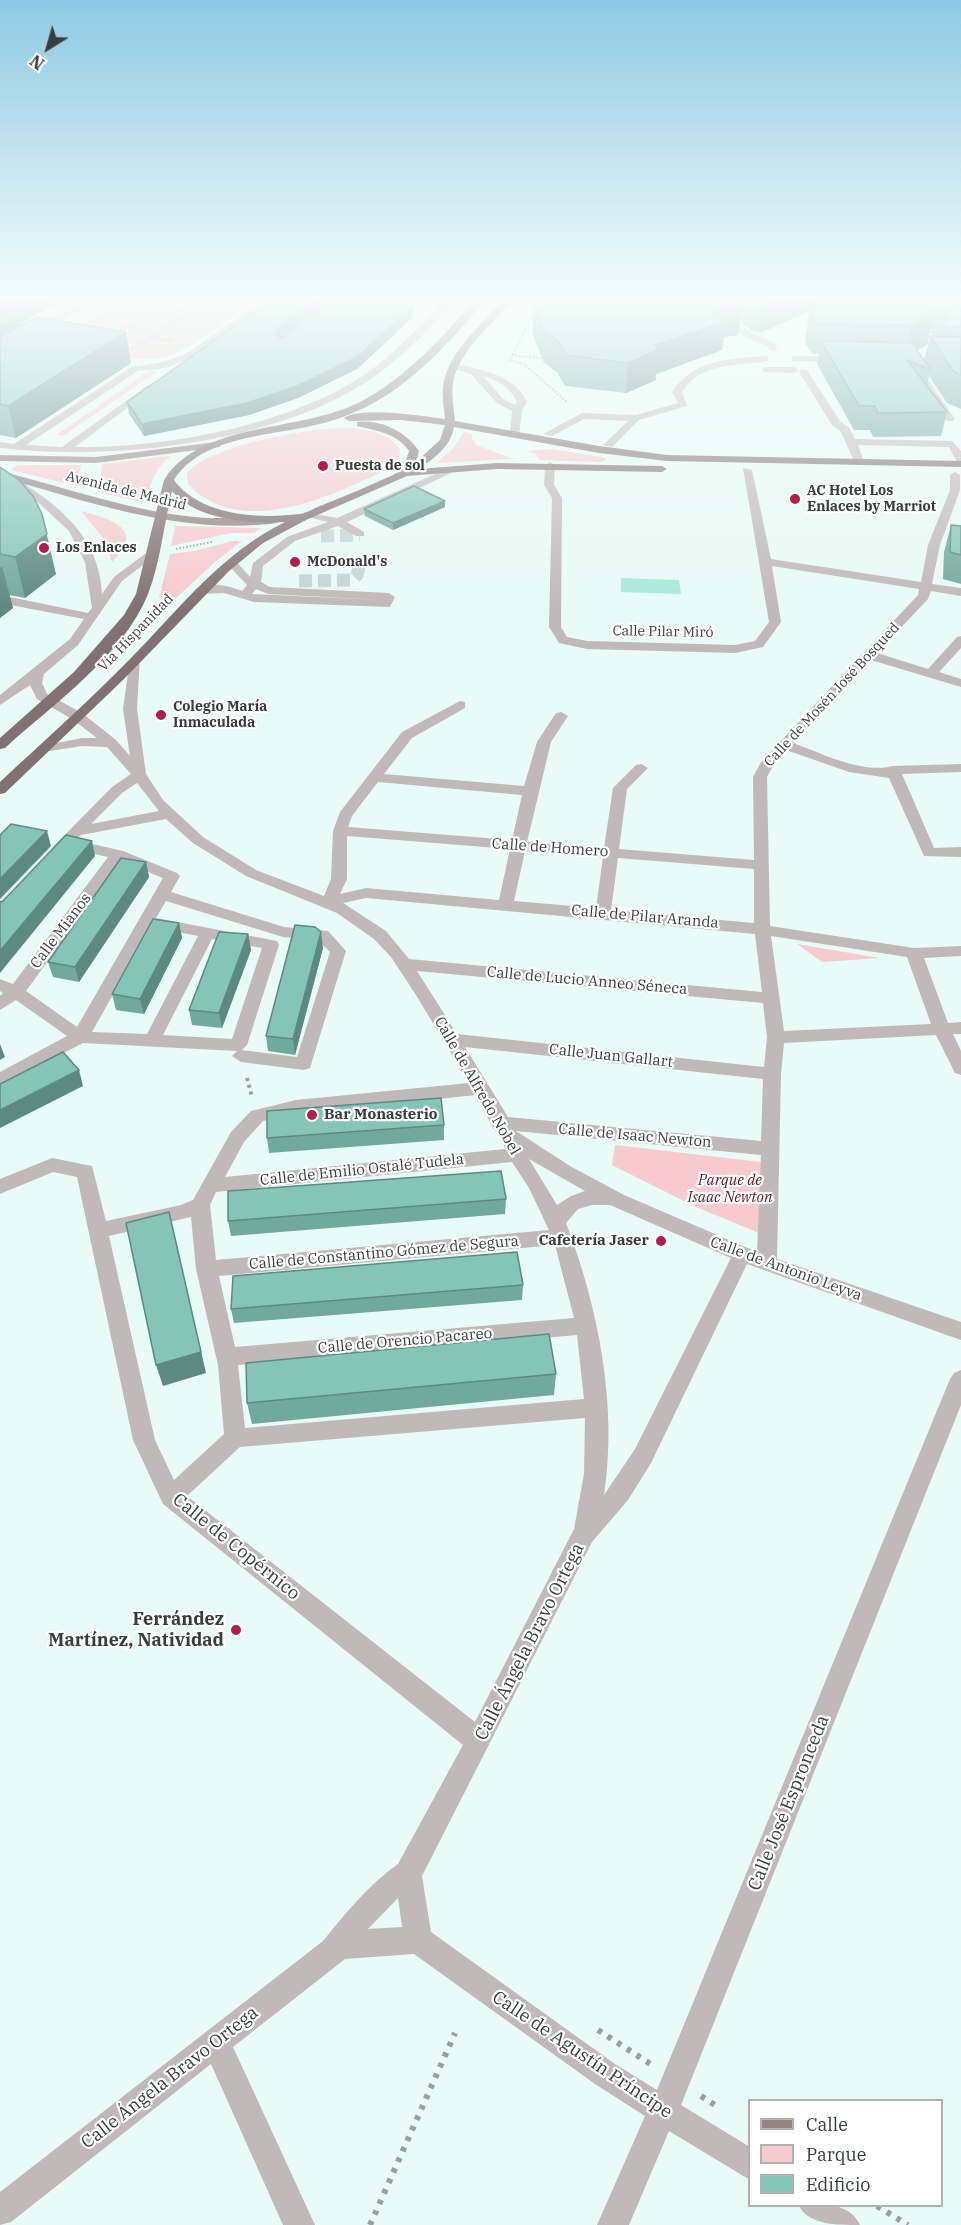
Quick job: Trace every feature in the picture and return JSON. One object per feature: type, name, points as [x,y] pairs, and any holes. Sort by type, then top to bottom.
[{"type":"highway","name":"Vía Hispanidad","points":[[0,745],[100,653],[124,626],[142,594],[153,553],[159,516],[172,471],[183,460],[216,445],[315,423],[369,402]]},
{"type":"highway","points":[[448,402],[451,423]]},
{"type":"highway","points":[[315,423],[369,416],[451,423],[657,457],[961,462]]},
{"type":"highway","name":"Vía Hispanidad","points":[[315,423],[353,423],[394,432],[410,443],[414,451],[404,472]]},
{"type":"highway","name":"Vía Hispanidad","points":[[0,790],[136,659],[201,590],[259,541],[308,514],[404,472],[439,448],[451,423]]},
{"type":"highway","points":[[932,463],[958,475]]},
{"type":"highway","points":[[404,472],[550,465],[958,475]]},
{"type":"highway","name":"Vía Hispanidad","points":[[169,480],[178,492],[210,509],[247,517],[282,519],[308,514]]},
{"type":"main road","name":"Avenida de Madrid","points":[[0,458],[96,460],[216,445]]},
{"type":"main road","name":"Avenida de Madrid","points":[[0,474],[159,516],[211,523],[282,519]]},
{"type":"street","points":[[16,447],[85,402]]},
{"type":"street","points":[[64,450],[130,402]]},
{"type":"street","points":[[64,450],[104,450],[166,442],[254,423],[315,402]]},
{"type":"street","points":[[502,402],[517,410]]},
{"type":"street","points":[[516,434],[517,410],[522,402]]},
{"type":"street","points":[[548,434],[582,416],[636,418],[684,404],[683,402]]},
{"type":"street","points":[[822,402],[836,423],[845,430],[859,461]]},
{"type":"street","points":[[940,402],[950,419]]},
{"type":"street","points":[[608,445],[636,418]]},
{"type":"street","points":[[852,442],[952,444],[961,462]]},
{"type":"street","name":"Avenida de Madrid","points":[[0,445],[64,450]]},
{"type":"street","name":"Calle Pilar Miró","points":[[550,465],[549,485],[557,498],[555,627],[563,640],[587,645],[735,649],[753,646],[764,639],[775,622],[766,562],[747,470]]},
{"type":"street","points":[[244,596],[253,585],[257,565],[281,544],[457,468]]},
{"type":"street","points":[[404,472],[418,486]]},
{"type":"street","name":"Avenida de Madrid","points":[[0,474],[55,509],[73,527],[88,552],[96,589],[94,612]]},
{"type":"street","name":"Calle de Mosén José Bosqued","points":[[767,1263],[772,1074],[776,1037],[762,929],[759,865],[760,777],[765,766],[784,745],[920,601],[927,588],[934,545],[948,511],[958,475]]},
{"type":"street","points":[[948,511],[961,514]]},
{"type":"street","points":[[308,514],[337,521],[360,534]]},
{"type":"street","points":[[299,581],[270,577],[266,568],[290,543],[321,536]]},
{"type":"street","points":[[0,701],[38,674],[74,642],[118,579],[153,553]]},
{"type":"street","points":[[766,562],[961,592]]},
{"type":"street","points":[[201,590],[225,589],[244,596],[386,604],[389,597],[274,591],[253,585],[232,563]]},
{"type":"street","points":[[0,599],[94,612]]},
{"type":"street","points":[[931,674],[961,640]]},
{"type":"street","points":[[870,655],[961,683]]},
{"type":"street","name":"Calle de Alfredo Nobel","points":[[136,659],[129,709],[139,775]]},
{"type":"street","points":[[38,674],[36,683],[38,691],[48,701]]},
{"type":"street","name":"Calle de Alfredo Nobel","points":[[48,701],[77,716],[111,743],[139,775],[168,814],[198,840],[233,864],[274,883],[329,902],[370,927],[391,945],[405,964],[531,1175],[559,1230],[584,1326],[594,1408],[596,1465],[584,1534]]},
{"type":"street","points":[[329,902],[339,879],[340,831],[345,814],[407,735],[460,705]]},
{"type":"street","points":[[506,904],[530,791],[544,742],[561,716]]},
{"type":"street","points":[[42,750],[82,742],[111,743]]},
{"type":"street","points":[[784,745],[854,769],[895,774]]},
{"type":"street","points":[[603,913],[609,852],[620,788],[641,768]]},
{"type":"street","points":[[961,768],[893,770],[929,853],[961,852]]},
{"type":"street","points":[[48,860],[117,790],[139,775]]},
{"type":"street","points":[[375,778],[530,791]]},
{"type":"street","points":[[70,837],[168,814]]},
{"type":"street","name":"Calle de Homero","points":[[340,831],[759,865]]},
{"type":"street","points":[[70,837],[172,876],[80,1037]]},
{"type":"street","name":"Calle Mianos","points":[[0,1004],[16,992],[118,854]]},
{"type":"street","name":"Calle de Pilar Aranda","points":[[329,902],[366,893],[762,929],[914,952],[961,951]]},
{"type":"street","points":[[0,1080],[80,1037],[152,1041],[240,1051],[304,1064],[338,951],[322,935],[283,932],[161,894]]},
{"type":"street","points":[[146,921],[271,945],[240,1051]]},
{"type":"street","points":[[152,1041],[207,933]]},
{"type":"street","points":[[914,952],[941,1028],[961,1069]]},
{"type":"street","name":"Calle de Lucio Anneo Séneca","points":[[405,964],[770,998]]},
{"type":"street","points":[[0,985],[16,992],[80,1037]]},
{"type":"street","points":[[776,1037],[961,1028]]},
{"type":"street","name":"Calle Juan Gallart","points":[[450,1039],[772,1074]]},
{"type":"street","points":[[235,1438],[227,1357],[206,1269],[204,1196],[237,1137],[257,1116],[296,1107],[479,1088]]},
{"type":"street","name":"Calle de Isaac Newton","points":[[500,1123],[771,1149]]},
{"type":"street","name":"Calle de Emilio Ostalé Tudela","points":[[100,1230],[184,1212],[204,1196],[513,1147]]},
{"type":"street","name":"Calle de Antonio Leyva","points":[[513,1147],[614,1198],[742,1255],[961,1331]]},
{"type":"street","name":"Calle de Copérnico","points":[[0,1186],[52,1165],[85,1171],[100,1230],[144,1440],[171,1497],[479,1741]]},
{"type":"street","name":"Calle de Antonio Leyva","points":[[559,1230],[563,1210],[579,1198],[614,1198]]},
{"type":"street","name":"Calle de Constantino Gómez de Segura","points":[[206,1269],[559,1230]]},
{"type":"street","name":"Calle Ángela Bravo Ortega","points":[[0,2211],[217,2044],[279,1990],[340,1945],[359,1918],[393,1884],[408,1874],[479,1741],[584,1534],[606,1511],[633,1475],[742,1255]]},
{"type":"street","name":"Calle de Orencio Pacareo","points":[[227,1357],[584,1326]]},
{"type":"street","name":"Calle José Espronceda","points":[[614,2225],[639,2161],[663,2111],[961,1379]]},
{"type":"street","points":[[171,1497],[235,1438],[594,1408]]},
{"type":"street","points":[[340,1945],[418,1940],[408,1874]]},
{"type":"street","name":"Calle de Agustín Príncipe","points":[[418,1940],[577,2054],[748,2164]]},
{"type":"street","points":[[217,2044],[298,2225]]},
{"type":"street","points":[[816,2207],[844,2225]]},
{"type":"path","points":[[566,402],[582,416]]},
{"type":"path","points":[[169,550],[215,541]]},
{"type":"path","points":[[370,2225],[455,2032]]},
{"type":"path","points":[[880,2207],[908,2225]]},
{"type":"green space","points":[[104,402],[113,402],[63,436],[56,435]]},
{"type":"green space","points":[[348,428],[370,431],[389,439],[400,449],[399,461],[375,475],[330,495],[310,502],[266,511],[245,511],[224,507],[205,498],[188,484],[187,473],[199,463],[238,446],[287,434]]},
{"type":"green space","points":[[464,432],[472,434],[476,445],[514,459],[437,463],[454,447]]},
{"type":"green space","points":[[551,449],[607,459],[602,462],[540,460],[536,454],[527,451]]},
{"type":"green space","points":[[170,457],[154,477],[146,503],[98,492],[102,464]]},
{"type":"green space","points":[[17,465],[81,465],[77,486],[11,470]]},
{"type":"green space","points":[[81,511],[113,522],[125,533],[126,541],[122,550],[112,562],[103,538]]},
{"type":"green space","points":[[175,526],[262,528],[254,533],[231,533],[171,546]]},
{"type":"green space","points":[[232,541],[242,541],[215,562],[174,600],[159,598],[170,554],[195,551]]},
{"type":"green space","points":[[797,944],[880,958],[822,962]]},
{"type":"green space","name":"Parque de Isaac Newton","points":[[615,1145],[761,1162],[759,1233],[696,1207],[612,1165]]},
{"type":"shaded area","points":[[621,578],[679,580],[681,594],[621,592]]},
{"type":"building","points":[[0,402],[15,402],[8,406],[0,404]]},
{"type":"building","points":[[127,402],[250,402],[142,424]]},
{"type":"building","points":[[857,402],[939,402],[947,412],[878,413],[875,406],[859,406]]},
{"type":"building","points":[[0,467],[19,480],[33,496],[42,514],[47,534],[15,557],[0,554]]},
{"type":"building","points":[[414,486],[445,501],[393,523],[364,509]]},
{"type":"building","points":[[951,525],[961,526],[961,555],[950,552]]},
{"type":"building","points":[[11,824],[47,831],[0,879],[0,835]]},
{"type":"building","points":[[66,835],[92,841],[0,951],[0,902]]},
{"type":"building","points":[[121,858],[146,862],[75,967],[48,962]]},
{"type":"building","points":[[153,919],[179,923],[140,999],[112,994]]},
{"type":"building","points":[[295,925],[315,927],[321,932],[293,1039],[266,1036]]},
{"type":"building","points":[[219,932],[248,934],[219,1013],[189,1010]]},
{"type":"building","points":[[63,1052],[79,1070],[0,1110],[0,1084]]},
{"type":"building","points":[[441,1098],[444,1125],[267,1138],[267,1111]]},
{"type":"building","points":[[501,1171],[506,1199],[228,1221],[228,1191]]},
{"type":"building","points":[[169,1212],[201,1352],[156,1365],[126,1223]]},
{"type":"building","points":[[517,1252],[523,1285],[231,1309],[233,1276]]},
{"type":"building","points":[[549,1334],[556,1374],[247,1403],[246,1363]]},
{"type":"tunnel","points":[[321,536],[360,535]]},
{"type":"tunnel","points":[[299,581],[352,580],[357,575],[361,559]]},
{"type":"place","name":"Puesta de sol","points":[[323,466]]},
{"type":"place","name":"AC Hotel Los Enlaces by Marriot","points":[[795,499]]},
{"type":"place","name":"Los Enlaces","points":[[44,548]]},
{"type":"place","name":"McDonald's","points":[[295,562]]},
{"type":"place","name":"Colegio María Inmaculada","points":[[161,715]]},
{"type":"place","name":"Bar Monasterio","points":[[312,1115]]},
{"type":"place","name":"Cafetería Jaser","points":[[661,1241]]},
{"type":"place","name":"Ferrández Martínez, Natividad","points":[[236,1630]]}]
